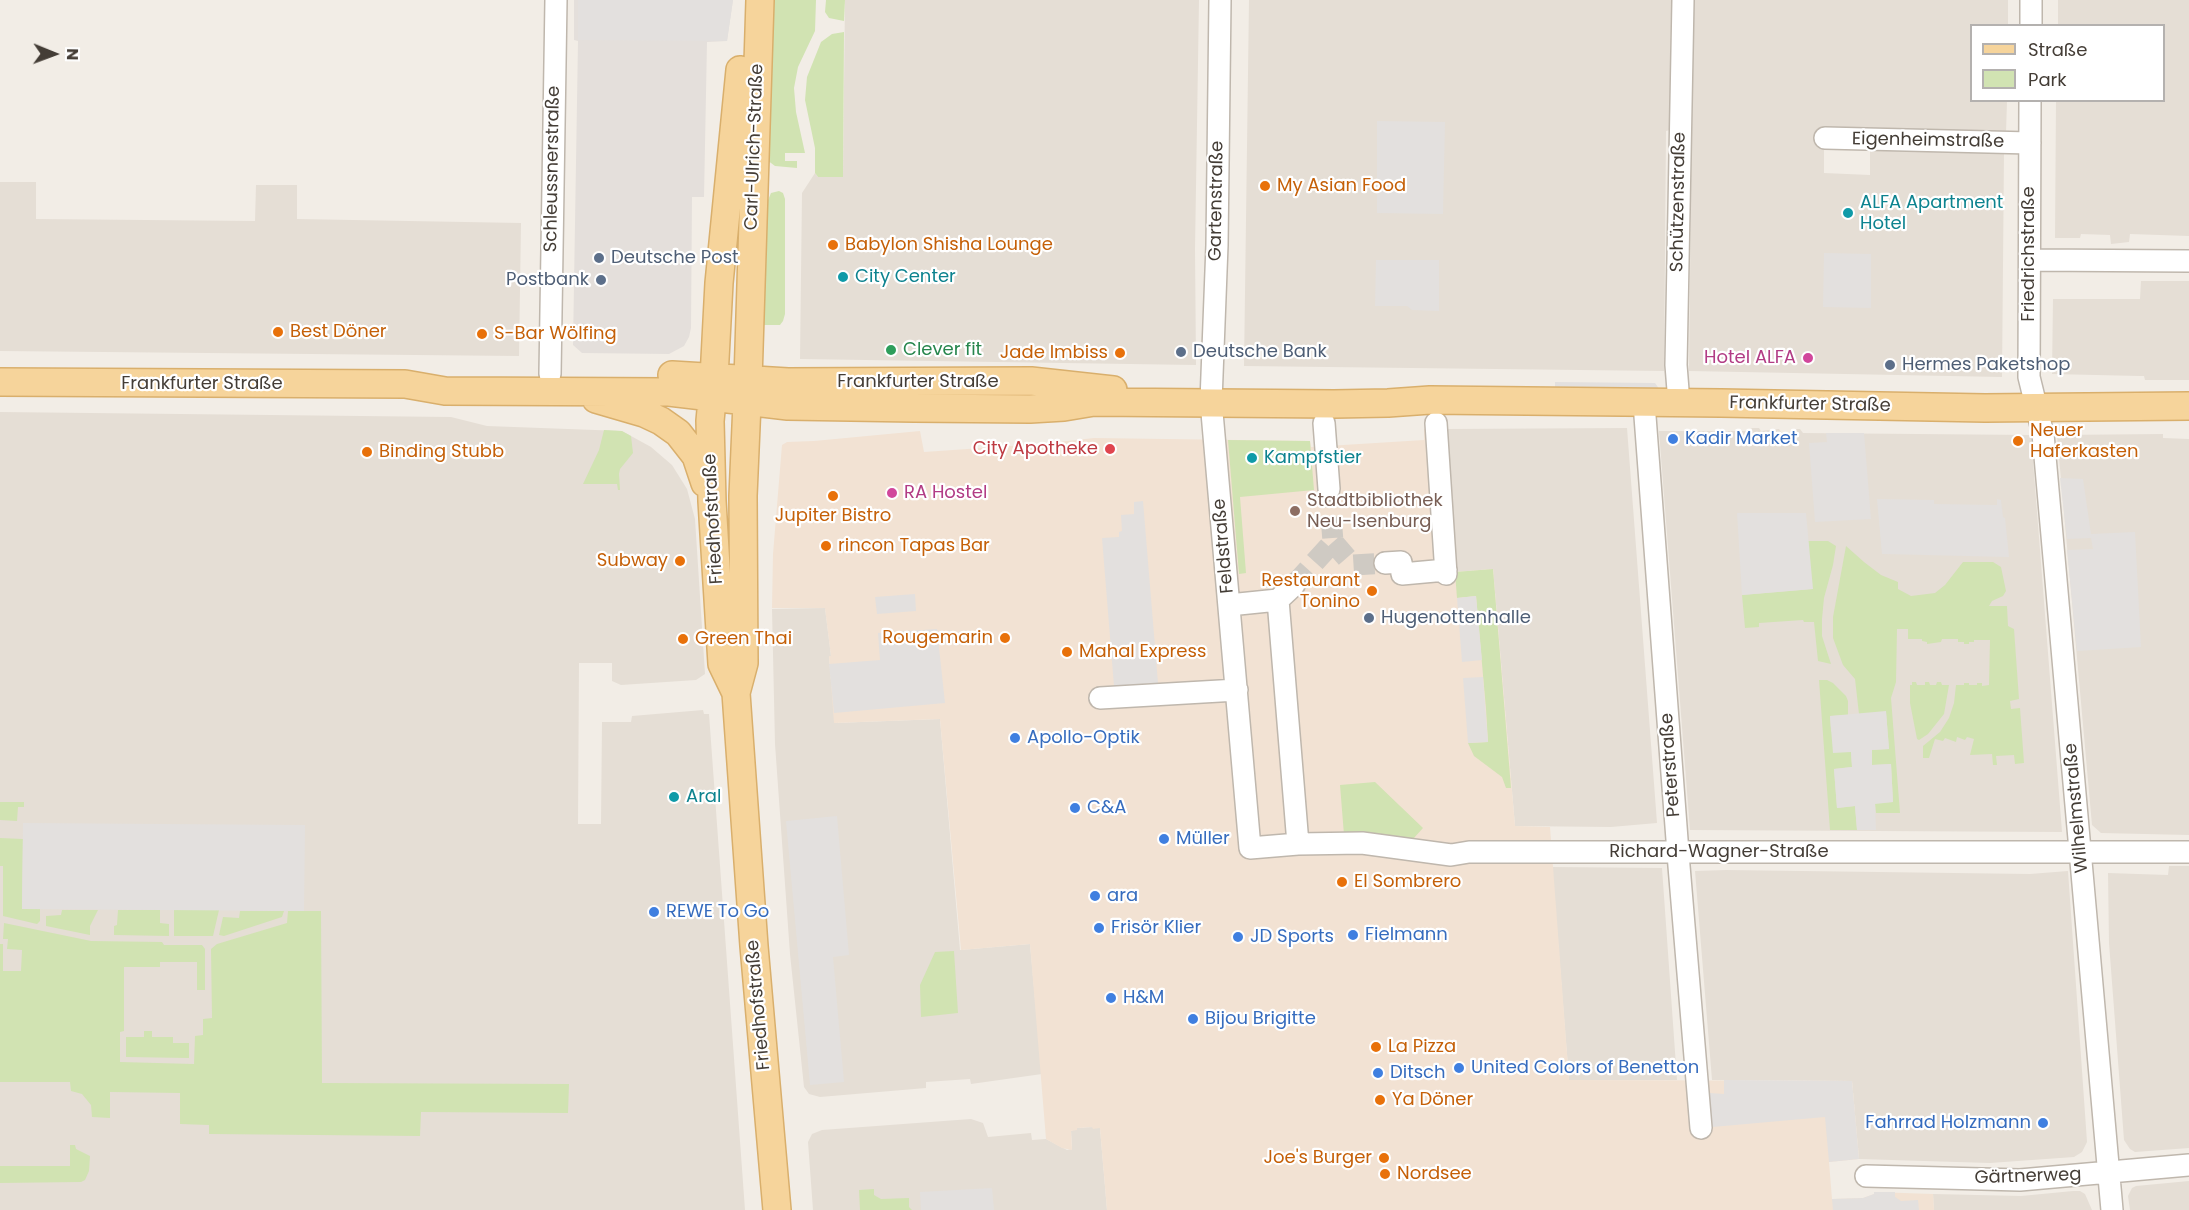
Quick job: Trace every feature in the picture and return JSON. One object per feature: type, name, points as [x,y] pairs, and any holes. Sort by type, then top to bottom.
[{"type":"main road","name":"Carl-Ulrich-Straße","points":[[714,388],[719,283],[738,106],[745,0]]},
{"type":"main road","name":"Carl-Ulrich-Straße","points":[[748,391],[760,0]]},
{"type":"main road","name":"Frankfurter Straße","points":[[405,384],[445,376],[668,375],[714,388]]},
{"type":"main road","name":"Frankfurter Straße","points":[[0,382],[405,384],[445,391],[669,392],[714,388],[748,391],[788,382],[1031,381],[1063,383],[1095,389],[1334,404],[1388,403],[1433,411],[1644,403],[2036,407],[2189,406]]},
{"type":"main road","name":"Friedhofstraße","points":[[714,388],[710,421],[712,501],[722,664],[736,693]]},
{"type":"main road","points":[[571,391],[644,413],[678,433],[696,456],[712,501]]},
{"type":"main road","name":"Friedhofstraße","points":[[748,391],[743,507],[744,663],[736,693],[754,946],[777,1210]]},
{"type":"street","name":"Schleussnerstraße","points":[[550,374],[556,0]]},
{"type":"street","name":"Gartenstraße","points":[[1211,396],[1217,245],[1220,0]]},
{"type":"street","name":"Schützenstraße","points":[[1679,403],[1676,365],[1683,0]]},
{"type":"street","points":[[2031,0],[2031,24]]},
{"type":"street","name":"Friedrichstraße","points":[[2030,102],[2029,377],[2036,407]]},
{"type":"street","name":"Eigenheimstraße","points":[[1825,138],[2030,143]]},
{"type":"street","points":[[2030,260],[2189,261]]},
{"type":"street","name":"Feldstraße","points":[[1211,396],[1250,848]]},
{"type":"street","name":"Peterstraße","points":[[1644,403],[1701,1128]]},
{"type":"street","name":"Wilhelmstraße","points":[[2036,407],[2043,434],[2112,1210]]},
{"type":"street","points":[[1385,563],[1401,562],[1402,574],[1446,572],[1433,411]]},
{"type":"street","points":[[1324,423],[1329,489]]},
{"type":"street","points":[[1229,604],[1278,600],[1294,585]]},
{"type":"street","points":[[1278,600],[1298,844]]},
{"type":"street","points":[[1100,698],[1238,690]]},
{"type":"street","name":"Richard-Wagner-Straße","points":[[1250,848],[1298,844],[1362,843],[1451,855],[1469,852],[1678,851],[2189,852]]},
{"type":"street","name":"Gärtnerweg","points":[[1866,1176],[1993,1180],[2109,1173],[2189,1165]]},
{"type":"shaded area","points":[[574,0],[733,0],[727,41],[707,42],[704,197],[692,197],[691,328],[684,346],[669,354],[582,353],[573,345],[578,41],[574,40]]},
{"type":"shaded area","points":[[578,0],[733,0],[727,41],[578,40]]},
{"type":"shaded area","points":[[845,0],[1199,0],[1195,249],[1196,365],[800,359],[802,193],[815,173],[818,177],[843,176]]},
{"type":"shaded area","points":[[1249,0],[1671,0],[1670,130],[1666,131],[1664,371],[1244,366]]},
{"type":"shaded area","points":[[1693,0],[2008,0],[2008,24],[1970,24],[1970,102],[2007,102],[2006,133],[1824,130],[1824,173],[1870,175],[1870,149],[2004,152],[2002,377],[1689,371]]},
{"type":"shaded area","points":[[2058,0],[2189,0],[2189,236],[2130,234],[2129,242],[2111,244],[2110,235],[2081,234],[2080,238],[2055,238],[2056,102],[2165,102],[2165,24],[2058,24]]},
{"type":"shaded area","points":[[1377,121],[1445,122],[1443,214],[1377,213]]},
{"type":"shaded area","points":[[0,182],[36,182],[36,219],[255,221],[256,185],[297,185],[297,219],[521,223],[519,356],[0,351]]},
{"type":"shaded area","points":[[1824,253],[1871,254],[1871,308],[1823,307]]},
{"type":"shaded area","points":[[1376,260],[1439,260],[1439,311],[1412,310],[1407,306],[1375,306]]},
{"type":"shaded area","points":[[2141,281],[2189,281],[2189,380],[2145,380],[2144,376],[2052,374],[2053,299],[2140,299]]},
{"type":"shaded area","points":[[1555,382],[1655,383],[1660,390],[1555,389]]},
{"type":"shaded area","points":[[0,412],[451,417],[487,426],[622,431],[651,447],[672,465],[687,489],[695,519],[705,674],[696,680],[621,685],[612,681],[612,663],[579,663],[578,824],[601,824],[602,722],[631,722],[632,716],[703,710],[704,714],[709,714],[745,1210],[0,1210]]},
{"type":"shaded area","points":[[1627,428],[1657,823],[1611,827],[1515,826],[1493,569],[1455,572],[1447,429]]},
{"type":"shaded area","points":[[1752,428],[1759,428],[1761,431],[1779,429],[1781,432],[1800,429],[1803,433],[2031,435],[2062,832],[1690,830],[1659,431],[1749,431]]},
{"type":"shaded area","points":[[1424,429],[1447,429],[1455,572],[1493,569],[1515,826],[1550,827],[1569,1080],[1852,1081],[1859,1159],[1829,1162],[1832,1199],[1863,1198],[1874,1192],[1933,1194],[1934,1210],[1107,1210],[1100,1128],[1077,1128],[1071,1131],[1072,1150],[1062,1148],[1046,1139],[1030,944],[961,950],[940,719],[834,723],[829,656],[831,656],[825,608],[772,608],[773,554],[782,445],[787,442],[920,431],[924,452],[1094,438],[1310,441],[1311,447],[1424,440]]},
{"type":"shaded area","points":[[1826,433],[1864,433],[1871,519],[1815,522],[1809,443],[1827,442]]},
{"type":"shaded area","points":[[2163,434],[2163,438],[2189,439],[2189,835],[2101,833],[2092,825],[2057,435]]},
{"type":"shaded area","points":[[2060,478],[2083,479],[2091,534],[2135,532],[2141,647],[2077,651],[2067,550],[2093,549],[2091,538],[2067,539]]},
{"type":"shaded area","points":[[1877,499],[1934,500],[1934,504],[1997,505],[1997,499],[2001,500],[2009,557],[1882,554]]},
{"type":"shaded area","points":[[1143,501],[1158,683],[1114,686],[1102,538],[1119,537],[1119,532],[1122,531],[1121,515],[1134,514],[1134,502]]},
{"type":"shaded area","points":[[1737,513],[1806,513],[1813,589],[1742,595]]},
{"type":"shaded area","points":[[915,594],[916,611],[877,614],[875,597]]},
{"type":"shaded area","points":[[1476,596],[1482,660],[1462,662],[1457,598]]},
{"type":"shaded area","points":[[825,608],[831,656],[829,657],[835,723],[940,719],[960,950],[1030,944],[1042,1074],[971,1084],[970,1079],[926,1082],[926,1088],[820,1097],[809,1094],[804,1087],[790,954],[775,744],[772,609]]},
{"type":"shaded area","points":[[937,629],[945,703],[834,713],[829,664],[880,660],[878,633]]},
{"type":"shaded area","points":[[1483,677],[1488,742],[1468,743],[1463,678]]},
{"type":"shaded area","points":[[1886,711],[1889,749],[1872,750],[1872,765],[1891,764],[1893,802],[1875,804],[1876,830],[1857,830],[1855,806],[1837,808],[1834,769],[1852,767],[1851,752],[1833,753],[1830,716]]},
{"type":"shaded area","points":[[837,816],[849,955],[833,957],[844,1082],[810,1085],[786,821]]},
{"type":"shaded area","points":[[23,823],[305,825],[304,911],[22,909]]},
{"type":"shaded area","points":[[2169,866],[2189,866],[2189,1148],[2135,1152],[2124,1140],[2109,943],[2108,873],[2168,875]]},
{"type":"shaded area","points":[[1552,867],[1662,868],[1677,1080],[1569,1080]]},
{"type":"shaded area","points":[[1695,871],[2030,874],[2068,871],[2087,1142],[2082,1152],[2074,1157],[1990,1163],[1859,1159],[1852,1081],[1712,1080]]},
{"type":"shaded area","points":[[1724,1080],[1852,1081],[1859,1159],[1829,1162],[1825,1117],[1701,1128],[1707,1096],[1710,1096],[1710,1093],[1724,1094]]},
{"type":"shaded area","points":[[971,1119],[983,1123],[988,1137],[1031,1133],[1032,1140],[1046,1139],[1067,1150],[1072,1149],[1071,1131],[1077,1128],[1100,1128],[1107,1210],[813,1210],[808,1142],[812,1134],[822,1130]]},
{"type":"shaded area","points":[[2189,1181],[2189,1210],[2130,1210],[2128,1196],[2132,1188],[2136,1186]]},
{"type":"shaded area","points":[[992,1188],[994,1210],[921,1210],[920,1192]]},
{"type":"shaded area","points":[[2073,1191],[2085,1194],[2092,1210],[1934,1210],[1933,1194],[2021,1196]]},
{"type":"shaded area","points":[[1874,1192],[1895,1192],[1895,1197],[1901,1201],[1918,1200],[1919,1210],[1833,1210],[1832,1199],[1863,1198]]},
{"type":"green space","points":[[771,0],[816,0],[815,31],[798,67],[794,88],[796,112],[805,153],[785,153],[785,161],[797,161],[797,168],[775,166],[767,160]]},
{"type":"green space","points":[[826,0],[845,0],[844,21],[829,18],[825,12]]},
{"type":"green space","points":[[844,32],[843,177],[818,177],[815,173],[815,148],[805,100],[807,77],[821,42],[832,34]]},
{"type":"green space","points":[[779,191],[783,193],[785,199],[785,314],[780,325],[762,325],[766,205],[771,193]]},
{"type":"green space","points":[[604,430],[622,431],[631,436],[633,453],[620,469],[620,490],[617,484],[583,484],[599,450]]},
{"type":"green space","points":[[1228,440],[1310,441],[1314,490],[1240,497],[1246,573],[1239,574]]},
{"type":"green space","points":[[1808,541],[1828,541],[1836,546],[1824,598],[1822,619],[1822,636],[1831,664],[1818,661],[1814,622],[1803,620],[1759,623],[1759,627],[1745,628],[1742,595],[1812,589]]},
{"type":"green space","points":[[1846,546],[1881,575],[1898,582],[1898,589],[1911,596],[1935,593],[1945,585],[1963,562],[1993,562],[2001,567],[2006,591],[1989,606],[2007,606],[2008,626],[2014,629],[2019,699],[2010,701],[2011,709],[2020,708],[2024,763],[2015,764],[2014,755],[1996,756],[1997,765],[1993,765],[1992,754],[1970,755],[1974,739],[1967,737],[1965,740],[1957,737],[1956,742],[1945,738],[1943,741],[1935,739],[1929,758],[1923,758],[1923,746],[1940,732],[1949,718],[1956,685],[1982,683],[1982,686],[1989,685],[1990,640],[1974,640],[1969,644],[1964,644],[1964,642],[1958,642],[1958,639],[1942,639],[1941,642],[1927,644],[1922,639],[1908,639],[1908,629],[1897,629],[1896,682],[1891,698],[1900,813],[1876,813],[1875,803],[1893,802],[1891,764],[1872,765],[1871,750],[1889,749],[1886,712],[1859,714],[1855,679],[1843,665],[1833,638],[1833,617]]},
{"type":"green space","points":[[1493,569],[1511,788],[1506,788],[1502,777],[1474,756],[1468,743],[1488,742],[1486,709],[1476,596],[1457,598],[1455,572]]},
{"type":"green space","points":[[1819,680],[1833,683],[1848,701],[1848,715],[1830,716],[1831,731],[1851,752],[1852,767],[1834,769],[1837,808],[1855,806],[1857,830],[1830,830]]},
{"type":"green space","points":[[1912,682],[1916,682],[1917,685],[1925,685],[1925,682],[1929,682],[1930,685],[1936,685],[1937,682],[1941,682],[1942,685],[1949,685],[1944,714],[1928,734],[1919,740],[1910,703]]},
{"type":"green space","points":[[1375,782],[1423,828],[1413,839],[1344,835],[1340,785]]},
{"type":"green space","points":[[0,802],[24,802],[24,807],[18,807],[17,821],[0,820]]},
{"type":"green space","points":[[0,838],[23,839],[22,909],[40,909],[40,921],[37,924],[3,916],[3,866],[0,866]]},
{"type":"green space","points":[[62,910],[98,910],[90,926],[90,935],[46,926],[46,916],[61,915]]},
{"type":"green space","points":[[118,910],[160,910],[160,923],[169,924],[169,936],[114,935]]},
{"type":"green space","points":[[174,910],[219,910],[213,936],[174,936]]},
{"type":"green space","points":[[240,911],[284,911],[282,917],[224,936],[219,935],[223,917],[239,918]]},
{"type":"green space","points":[[288,911],[321,911],[322,1083],[569,1084],[568,1113],[421,1112],[420,1136],[209,1134],[209,1125],[180,1124],[180,1093],[110,1092],[110,1118],[92,1117],[91,1105],[82,1094],[71,1091],[70,1082],[0,1082],[0,944],[3,944],[3,971],[21,971],[22,950],[7,949],[8,939],[3,939],[4,923],[91,941],[202,945],[205,949],[205,990],[197,990],[197,962],[160,962],[160,967],[124,967],[124,1031],[120,1032],[120,1062],[194,1064],[195,1036],[203,1035],[203,1019],[212,1018],[211,949],[217,944],[287,923]]},
{"type":"green space","points":[[954,951],[958,1013],[921,1017],[920,985],[935,952]]},
{"type":"green space","points":[[144,1031],[152,1031],[152,1037],[173,1037],[173,1043],[189,1043],[189,1058],[126,1057],[126,1037],[144,1037]]},
{"type":"green space","points":[[70,1145],[75,1145],[76,1149],[90,1156],[89,1171],[85,1180],[81,1182],[0,1183],[0,1166],[70,1166]]},
{"type":"green space","points":[[874,1189],[874,1195],[881,1199],[909,1198],[909,1207],[912,1210],[860,1210],[859,1190]]},
{"type":"tunnel","points":[[1294,585],[1333,542],[1329,489]]},
{"type":"tunnel","points":[[1333,542],[1353,565],[1385,563]]},
{"type":"place","name":"My Asian Food","points":[[1265,186]]},
{"type":"place","name":"ALFA Apartment Hotel","points":[[1848,213]]},
{"type":"place","name":"Babylon Shisha Lounge","points":[[833,245]]},
{"type":"place","name":"Deutsche Post","points":[[599,258]]},
{"type":"place","name":"City Center","points":[[843,277]]},
{"type":"place","name":"Postbank","points":[[601,280]]},
{"type":"place","name":"Best Döner","points":[[278,332]]},
{"type":"place","name":"S-Bar Wölfing","points":[[482,334]]},
{"type":"place","name":"Clever fit","points":[[891,350]]},
{"type":"place","name":"Deutsche Bank","points":[[1181,352]]},
{"type":"place","name":"Jade Imbiss","points":[[1120,353]]},
{"type":"place","name":"Hotel ALFA","points":[[1808,358]]},
{"type":"place","name":"Hermes Paketshop","points":[[1890,365]]},
{"type":"place","name":"Kadir Market","points":[[1673,439]]},
{"type":"place","name":"Neuer Haferkasten","points":[[2018,441]]},
{"type":"place","name":"City Apotheke","points":[[1110,449]]},
{"type":"place","name":"Binding Stubb","points":[[367,452]]},
{"type":"place","name":"Kampfstier","points":[[1252,458]]},
{"type":"place","name":"RA Hostel","points":[[892,493]]},
{"type":"place","name":"Jupiter Bistro","points":[[833,496]]},
{"type":"place","name":"Stadtbibliothek Neu-Isenburg","points":[[1295,511]]},
{"type":"place","name":"rincon Tapas Bar","points":[[826,546]]},
{"type":"place","name":"Subway","points":[[680,561]]},
{"type":"place","name":"Restaurant Tonino","points":[[1372,591]]},
{"type":"place","name":"Hugenottenhalle","points":[[1369,618]]},
{"type":"place","name":"Rougemarin","points":[[1005,638]]},
{"type":"place","name":"Green Thai","points":[[683,639]]},
{"type":"place","name":"Mahal Express","points":[[1067,652]]},
{"type":"place","name":"Apollo-Optik","points":[[1015,738]]},
{"type":"place","name":"Aral","points":[[674,797]]},
{"type":"place","name":"C&A","points":[[1075,808]]},
{"type":"place","name":"Müller","points":[[1164,839]]},
{"type":"place","name":"El Sombrero","points":[[1342,882]]},
{"type":"place","name":"ara","points":[[1095,896]]},
{"type":"place","name":"REWE To Go","points":[[654,912]]},
{"type":"place","name":"Frisör Klier","points":[[1099,928]]},
{"type":"place","name":"Fielmann","points":[[1353,935]]},
{"type":"place","name":"JD Sports","points":[[1238,937]]},
{"type":"place","name":"H&M","points":[[1111,998]]},
{"type":"place","name":"Bijou Brigitte","points":[[1193,1019]]},
{"type":"place","name":"La Pizza","points":[[1376,1047]]},
{"type":"place","name":"United Colors of Benetton","points":[[1459,1068]]},
{"type":"place","name":"Ditsch","points":[[1378,1073]]},
{"type":"place","name":"Ya Döner","points":[[1380,1100]]},
{"type":"place","name":"Fahrrad Holzmann","points":[[2043,1123]]},
{"type":"place","name":"Joe's Burger","points":[[1384,1158]]},
{"type":"place","name":"Nordsee","points":[[1385,1174]]}]
